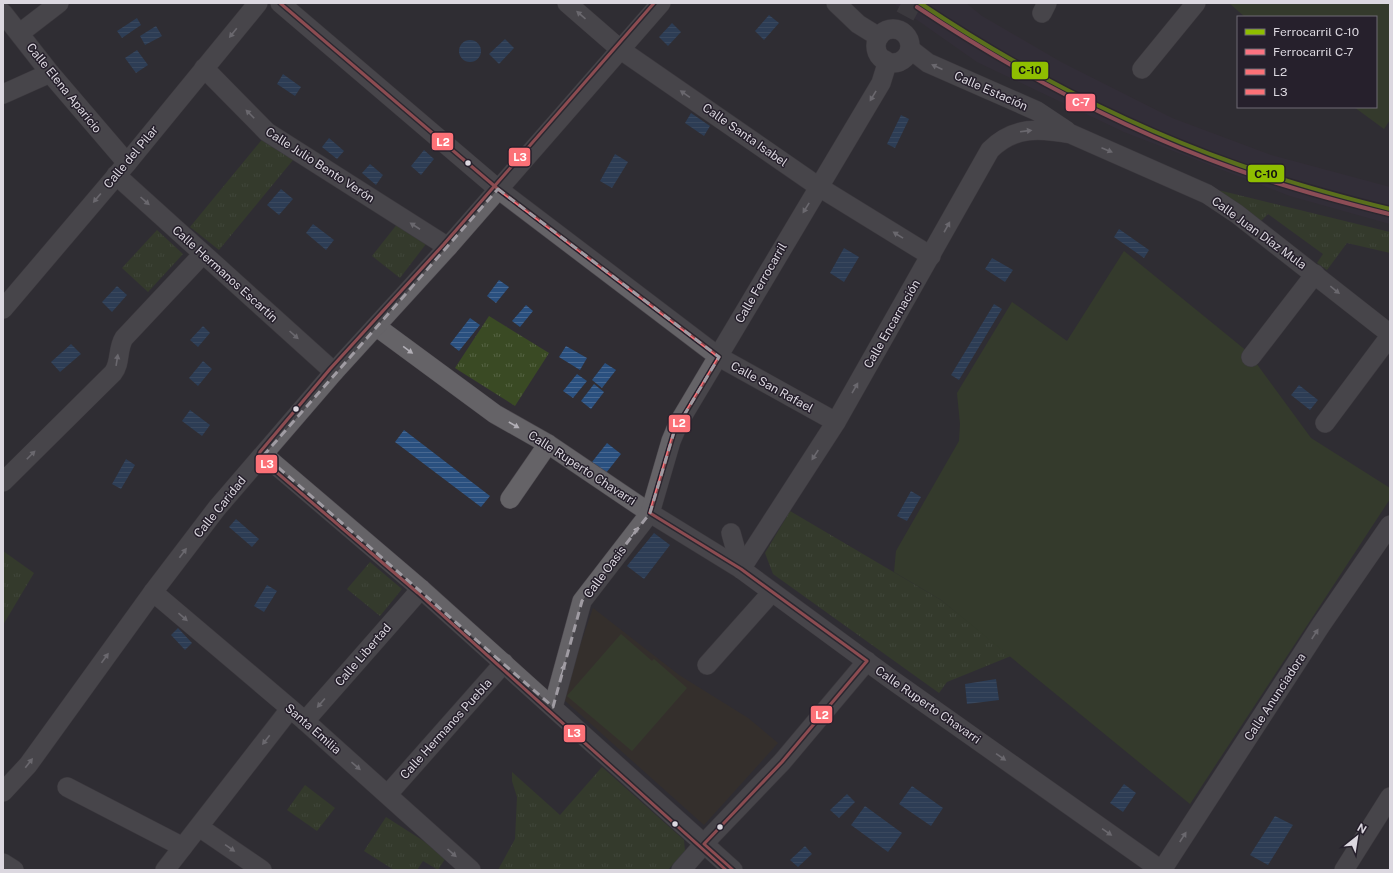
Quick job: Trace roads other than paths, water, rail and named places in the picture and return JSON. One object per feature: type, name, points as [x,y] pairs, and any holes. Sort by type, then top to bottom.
[{"type":"street","points":[[20,33],[58,3]]},
{"type":"street","name":"Calle del Pilar","points":[[3,309],[258,3]]},
{"type":"street","name":"Calle San Rafael","points":[[280,3],[498,189],[719,357],[836,422]]},
{"type":"street","name":"Calle Santa Isabel","points":[[567,3],[621,50],[819,186],[931,256]]},
{"type":"street","name":"Calle Caridad","points":[[3,792],[28,765],[153,592],[217,508],[334,372],[448,247],[662,3]]},
{"type":"street","points":[[836,3],[858,24],[878,37],[876,42],[877,52],[885,60],[895,63],[900,61],[908,54],[910,49]]},
{"type":"street","points":[[1142,69],[1196,3]]},
{"type":"street","name":"Calle Elena Aparicio","points":[[3,13],[20,33],[121,169]]},
{"type":"street","name":"Calle Estación","points":[[878,37],[887,29],[902,23],[911,44],[910,49],[928,63],[1037,111],[1055,121],[1071,134]]},
{"type":"street","name":"Calle Ferrocarril","points":[[650,512],[674,432],[881,83],[886,67],[885,60]]},
{"type":"street","name":"Calle Julio Bento Verón","points":[[204,68],[267,132],[448,247]]},
{"type":"street","points":[[3,94],[50,73]]},
{"type":"street","name":"Calle Encarnación","points":[[741,569],[836,422],[990,150],[999,141],[1010,134],[1023,131],[1051,130],[1071,134]]},
{"type":"street","name":"Calle Juan Díaz Mula","points":[[1071,134],[1207,194],[1237,214],[1316,274],[1390,335]]},
{"type":"street","name":"Calle Hermanos Escartín","points":[[121,169],[203,254],[334,372]]},
{"type":"street","points":[[4,479],[113,373],[116,369],[120,344],[124,338],[203,254]]},
{"type":"street","points":[[1252,357],[1316,274]]},
{"type":"street","name":"Calle Ruperto Chavarri","points":[[376,327],[495,414],[548,444],[650,512],[741,569],[866,661],[1161,870]]},
{"type":"street","points":[[1325,423],[1390,335]]},
{"type":"street","points":[[510,499],[548,444]]},
{"type":"street","points":[[264,455],[421,589],[732,870]]},
{"type":"street","name":"Calle Oasis","points":[[553,707],[582,601],[650,512]]},
{"type":"street","name":"Calle Anunciadora","points":[[1161,870],[1321,625],[1390,525]]},
{"type":"street","points":[[731,533],[741,569]]},
{"type":"street","name":"Calle Libertad","points":[[305,721],[421,589]]},
{"type":"street","name":"Santa Emilia","points":[[153,592],[305,721],[471,870]]},
{"type":"street","points":[[707,665],[772,592]]},
{"type":"street","points":[[682,870],[704,844],[782,762],[866,661]]},
{"type":"street","name":"Calle Hermanos Puebla","points":[[388,794],[504,663]]},
{"type":"street","points":[[165,870],[290,709]]},
{"type":"street","points":[[67,787],[183,847]]},
{"type":"street","points":[[1344,870],[1390,797]]},
{"type":"street","points":[[199,827],[262,870]]},
{"type":"street","points":[[3,862],[14,870]]},
{"type":"water","points":[[769,15],[779,23],[764,40],[755,31]]},
{"type":"water","points":[[137,18],[141,25],[122,38],[117,31]]},
{"type":"water","points":[[672,23],[681,32],[668,46],[659,37]]},
{"type":"water","points":[[156,26],[162,36],[145,45],[140,36]]},
{"type":"water","points":[[505,39],[514,48],[499,64],[489,54]]},
{"type":"water","points":[[470,40],[478,43],[481,51],[478,59],[470,62],[462,59],[459,51],[462,43]]},
{"type":"water","points":[[137,50],[148,65],[136,73],[125,58]]},
{"type":"water","points":[[283,74],[301,87],[295,96],[277,84]]},
{"type":"water","points":[[691,113],[710,126],[704,136],[685,123]]},
{"type":"water","points":[[901,115],[909,119],[895,148],[887,144]]},
{"type":"water","points":[[329,138],[344,151],[337,159],[322,147]]},
{"type":"water","points":[[424,150],[434,159],[421,175],[411,166]]},
{"type":"water","points":[[615,154],[628,162],[612,188],[600,181]]},
{"type":"water","points":[[370,164],[383,175],[376,185],[362,173]]},
{"type":"water","points":[[281,189],[293,199],[279,215],[267,205]]},
{"type":"water","points":[[313,224],[334,240],[326,250],[306,233]]},
{"type":"water","points":[[1119,229],[1149,250],[1144,258],[1114,237]]},
{"type":"water","points":[[844,248],[859,257],[844,282],[830,273]]},
{"type":"water","points":[[992,258],[1013,270],[1005,282],[985,269]]},
{"type":"water","points":[[499,280],[509,287],[496,303],[487,296]]},
{"type":"water","points":[[117,286],[127,295],[112,312],[102,302]]},
{"type":"water","points":[[994,304],[1002,309],[959,380],[951,375]]},
{"type":"water","points":[[526,305],[533,311],[520,327],[512,321]]},
{"type":"water","points":[[470,318],[480,325],[459,351],[450,344]]},
{"type":"water","points":[[203,326],[210,333],[198,347],[190,340]]},
{"type":"water","points":[[71,344],[81,354],[60,372],[51,362]]},
{"type":"water","points":[[566,346],[587,358],[580,370],[559,357]]},
{"type":"water","points":[[203,361],[212,369],[198,386],[189,378]]},
{"type":"water","points":[[605,363],[616,370],[602,388],[592,380]]},
{"type":"water","points":[[577,374],[587,381],[573,398],[563,391]]},
{"type":"water","points":[[594,384],[604,392],[591,409],[581,401]]},
{"type":"water","points":[[1299,385],[1318,400],[1310,410],[1291,395]]},
{"type":"water","points":[[190,410],[210,425],[202,436],[182,421]]},
{"type":"water","points":[[404,430],[490,496],[481,507],[395,442]]},
{"type":"water","points":[[607,443],[621,454],[606,473],[592,462]]},
{"type":"water","points":[[126,459],[135,465],[121,489],[112,484]]},
{"type":"water","points":[[911,491],[921,497],[907,521],[897,516]]},
{"type":"water","points":[[236,519],[259,539],[252,547],[229,527]]},
{"type":"water","points":[[654,533],[670,545],[644,579],[627,566]]},
{"type":"water","points":[[267,585],[277,591],[264,612],[254,606]]},
{"type":"water","points":[[178,628],[192,643],[185,650],[171,635]]},
{"type":"water","points":[[996,679],[999,700],[967,704],[965,684]]},
{"type":"water","points":[[1124,784],[1136,793],[1123,812],[1110,803]]},
{"type":"water","points":[[912,786],[943,808],[931,826],[899,804]]},
{"type":"water","points":[[847,794],[855,802],[839,818],[830,810]]},
{"type":"water","points":[[865,806],[902,833],[888,852],[851,825]]},
{"type":"water","points":[[1275,816],[1293,825],[1268,865],[1250,855]]},
{"type":"water","points":[[805,846],[812,854],[798,867],[790,860]]},
{"type":"tunnel","points":[[905,16],[912,3]]},
{"type":"rail line","name":"C-10","points":[[920,3],[957,27],[1034,72],[1113,113],[1154,131],[1237,164],[1275,177],[1390,209]]},
{"type":"rail line","name":"C-7","points":[[917,7],[993,55],[1032,77],[1111,118],[1152,136],[1254,176],[1389,214]]}]
